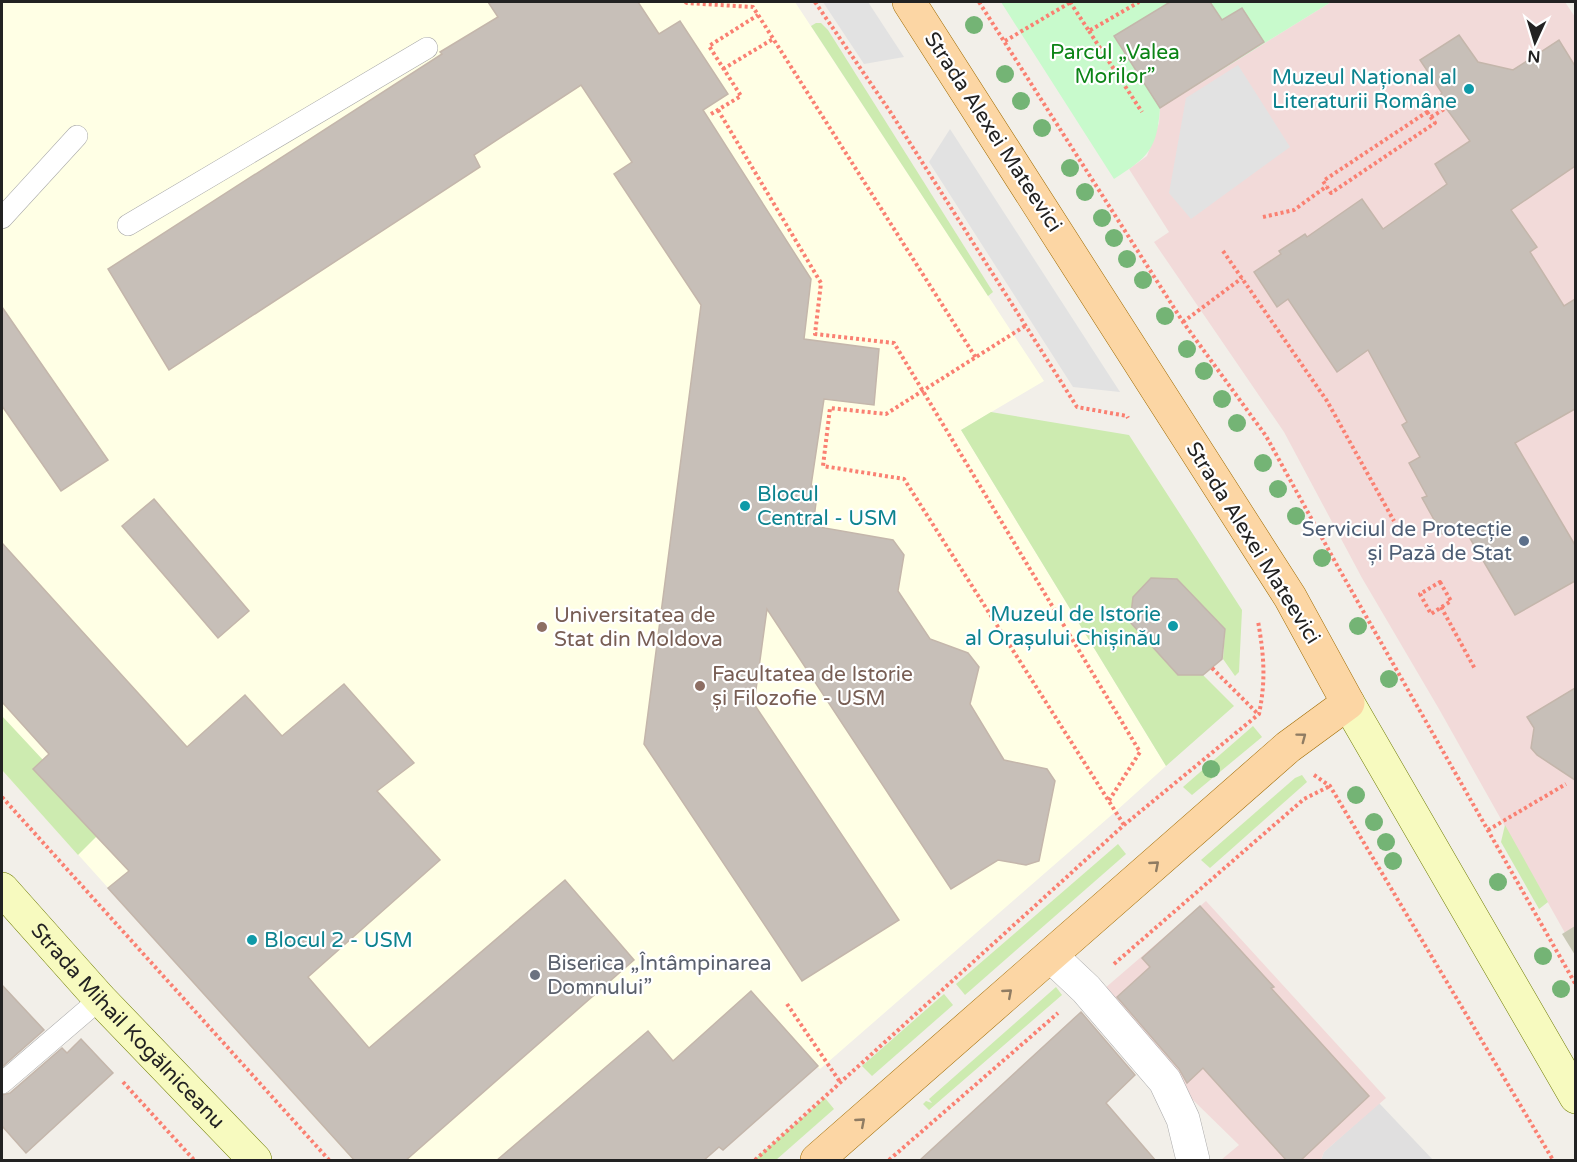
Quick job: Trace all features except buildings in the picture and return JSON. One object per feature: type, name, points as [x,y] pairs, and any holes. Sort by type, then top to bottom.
[{"type":"main road","name":"Strada Alexei Mateevici","points":[[909,2],[1290,597],[1348,703],[1575,1097]]},
{"type":"main road","points":[[818,1161],[1288,747],[1348,703]]},
{"type":"main road","name":"Strada Mihail Kogălniceanu","points":[[2,889],[100,999],[255,1161]]},
{"type":"street","points":[[1051,956],[1086,988],[1165,1081],[1183,1119],[1193,1161]]},
{"type":"lane","points":[[128,225],[427,48]]},
{"type":"lane","points":[[2,218],[77,136]]},
{"type":"lane","points":[[2,1083],[100,999]]},
{"type":"path","points":[[686,2],[753,7],[976,358]]},
{"type":"path","points":[[815,2],[891,113],[1077,407],[1126,416],[1133,425]]},
{"type":"path","points":[[980,2],[1183,322],[1266,436],[1575,985]]},
{"type":"path","points":[[1005,41],[1071,2],[1142,112]]},
{"type":"path","points":[[1089,31],[1139,2]]},
{"type":"path","points":[[711,114],[741,96],[709,46],[758,15]]},
{"type":"path","points":[[723,69],[773,39]]},
{"type":"path","points":[[1431,117],[1446,108]]},
{"type":"path","points":[[718,110],[822,283],[815,334],[894,343],[1140,752],[1108,802]]},
{"type":"path","points":[[1427,112],[1435,123],[1331,193],[1327,186],[1323,181],[1427,112]]},
{"type":"path","points":[[1263,217],[1294,210],[1327,186]]},
{"type":"path","points":[[1223,251],[1327,401],[1394,521]]},
{"type":"path","points":[[1183,322],[1242,278]]},
{"type":"path","points":[[1025,326],[886,414],[830,408],[823,466],[904,479],[1124,825]]},
{"type":"path","points":[[1440,582],[1452,601],[1441,607],[1431,614],[1420,594],[1440,582]]},
{"type":"path","points":[[1441,607],[1474,669]]},
{"type":"path","points":[[755,1161],[1124,825],[1259,714],[1264,687],[1263,650],[1257,619]]},
{"type":"path","points":[[1212,668],[1259,714]]},
{"type":"path","points":[[1310,772],[1330,786],[1553,1161]]},
{"type":"path","points":[[1488,830],[1566,784]]},
{"type":"path","points":[[2,797],[329,1161]]},
{"type":"path","points":[[788,1004],[840,1082]]},
{"type":"shaded area","name":"Universitatea de Stat din Moldova","points":[[2,2],[795,2],[1044,381],[961,430],[1166,766],[820,1069],[817,1066],[723,1150],[719,1147],[703,1160],[353,1160],[2,770]]},
{"type":"shaded area","points":[[823,2],[868,2],[904,57],[864,64]]},
{"type":"shaded area","points":[[1331,2],[1565,2],[1575,17],[1576,926],[1565,933],[1439,709],[1362,578],[1284,432],[1154,242],[1169,232],[1129,169],[1147,156],[1159,123],[1160,108]]},
{"type":"shaded area","points":[[1238,65],[1290,147],[1191,219],[1169,193],[1186,98]]},
{"type":"shaded area","points":[[950,129],[1120,392],[1073,387],[929,162]]},
{"type":"shaded area","points":[[1206,901],[1386,1098],[1324,1152],[1321,1160],[1221,1160],[1239,1145],[1148,1056],[1097,995]]},
{"type":"shaded area","points":[[1575,926],[1575,955],[1562,934]]},
{"type":"shaded area","points":[[1379,1103],[1433,1160],[1321,1160],[1324,1152]]},
{"type":"green space","name":"Parcul „Valea Morilor”","points":[[1001,2],[1331,2],[1160,108],[1156,134],[1149,151],[1135,165],[1114,179]]},
{"type":"green space","points":[[821,23],[828,30],[993,292],[988,296],[811,26]]},
{"type":"green space","points":[[991,412],[1129,435],[1242,610],[1239,672],[1235,676],[1223,659],[1225,629],[1177,579],[1151,578],[1133,597],[1130,622],[1178,675],[1203,675],[1234,706],[1166,766],[961,430]]},
{"type":"green space","points":[[2,716],[43,760],[33,769],[97,836],[78,855],[2,770]]},
{"type":"green space","points":[[1253,726],[1262,737],[1192,795],[1183,787]]},
{"type":"green space","points":[[1302,775],[1307,782],[1210,868],[1201,860],[1295,778]]},
{"type":"green space","points":[[1505,825],[1548,902],[1539,909],[1501,842]]},
{"type":"green space","points":[[1118,844],[1126,854],[965,995],[956,984]]},
{"type":"green space","points":[[1056,987],[1062,995],[929,1110],[923,1104],[926,1101],[932,1103],[929,1099]]},
{"type":"green space","points":[[944,994],[953,1005],[872,1076],[862,1066]]},
{"type":"green space","points":[[825,1098],[834,1109],[776,1160],[754,1160]]},
{"type":"place","name":"Muzeul Național al Literaturii Române","points":[[1469,89]]},
{"type":"place","name":"Blocul Central - USM","points":[[745,506]]},
{"type":"place","name":"Serviciul de Protecție și Pază de Stat","points":[[1524,541]]},
{"type":"place","name":"Muzeul de Istorie al Orașului Chișinău","points":[[1173,626]]},
{"type":"place","name":"Universitatea de Stat din Moldova","points":[[542,627]]},
{"type":"place","name":"Facultatea de Istorie și Filozofie - USM","points":[[700,686]]},
{"type":"place","name":"Blocul 2 - USM","points":[[252,940]]},
{"type":"place","name":"Biserica „Întâmpinarea Domnului”","points":[[535,975]]}]
